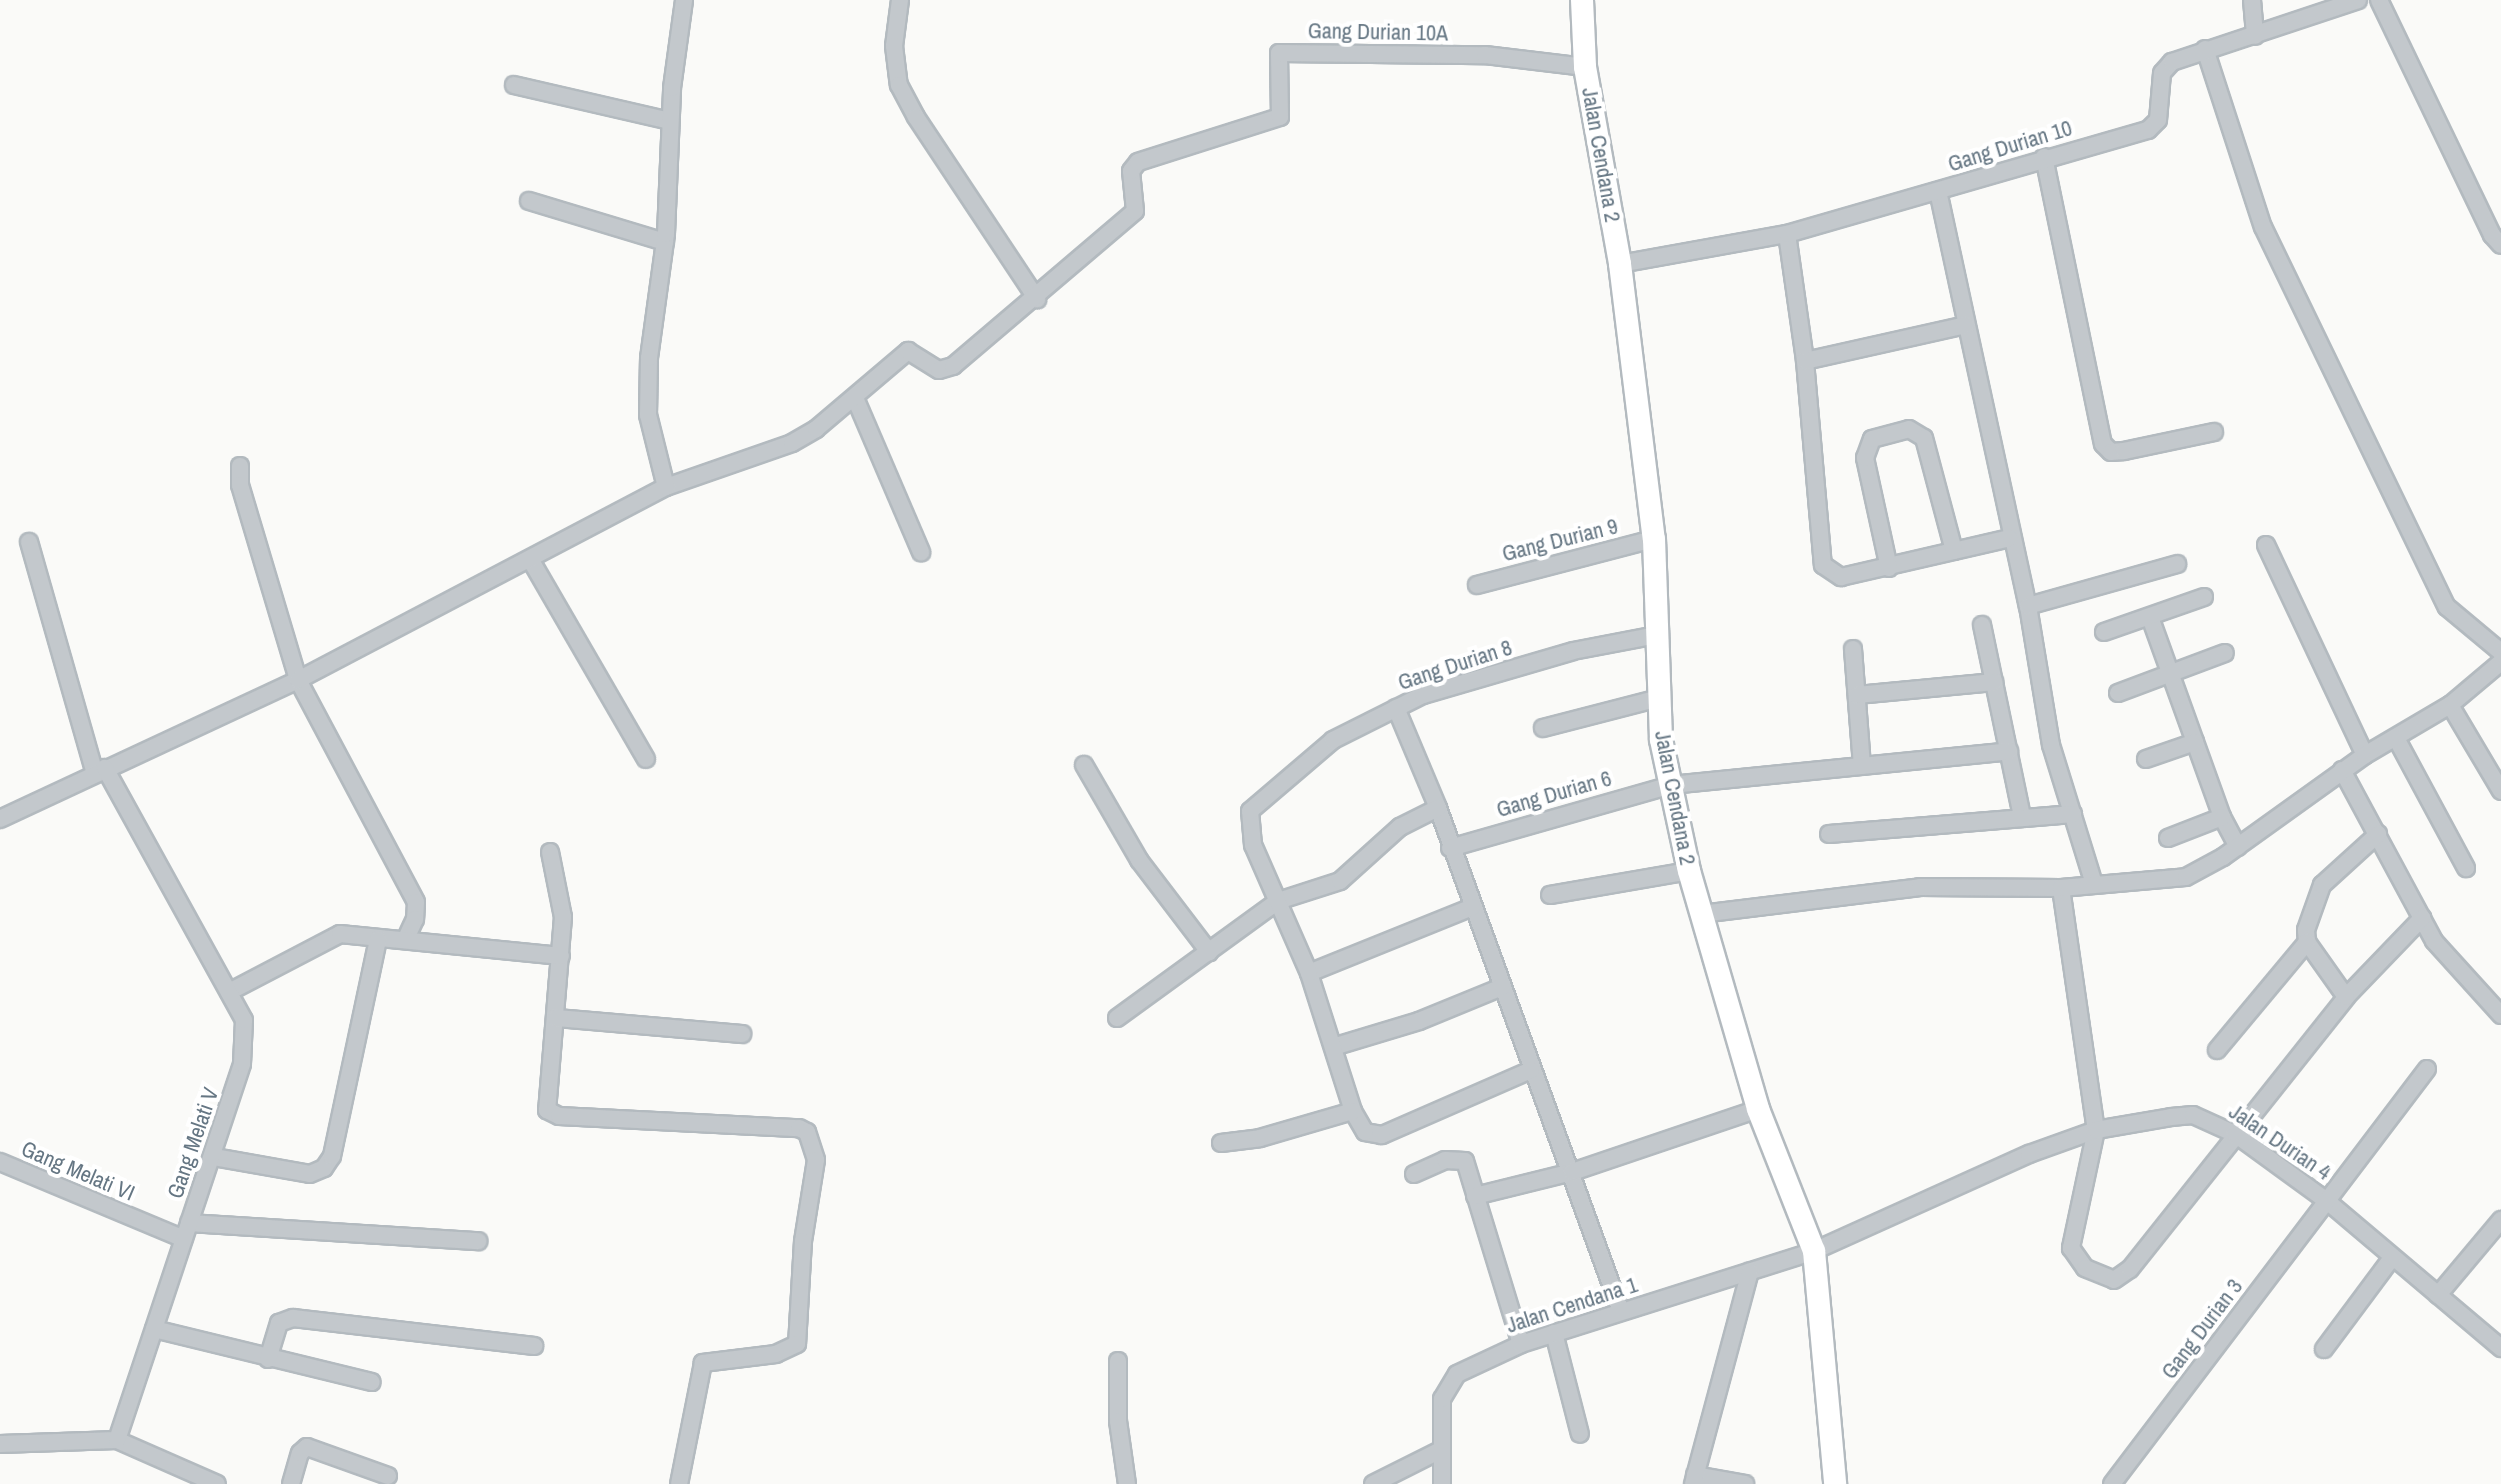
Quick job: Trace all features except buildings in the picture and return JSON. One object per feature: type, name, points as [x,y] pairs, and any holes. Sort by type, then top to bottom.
[{"type":"street","points":[[666,487],[648,415],[649,358],[665,242],[670,121],[684,0]]},
{"type":"street","points":[[0,819],[298,680],[666,487],[792,443],[855,398],[908,351],[939,370],[953,366],[1037,299],[916,117],[899,85],[894,46],[900,0]]},
{"type":"street","name":"Jalan Cendana 2","points":[[1582,0],[1585,67],[1620,264],[1654,539],[1659,698],[1671,785],[1689,871],[1758,1109],[1814,1251],[1835,1484]]},
{"type":"street","points":[[2252,0],[2255,36]]},
{"type":"street","name":"Gang Durian 10","points":[[1620,264],[1787,234],[2044,157],[2148,130],[2162,107],[2162,73],[2172,62],[2358,0]]},
{"type":"street","points":[[2379,0],[2492,235],[2501,245]]},
{"type":"street","points":[[2205,49],[2263,227],[2447,607],[2501,652]]},
{"type":"street","name":"Gang Durian 10A","points":[[1037,299],[1135,211],[1131,171],[1138,162],[1280,117],[1279,53],[1485,55],[1585,67]]},
{"type":"street","points":[[514,85],[670,121]]},
{"type":"street","points":[[2044,157],[2103,444],[2111,452],[2124,451],[2214,432]]},
{"type":"street","points":[[1938,191],[2010,538],[2028,606],[2051,745],[2094,884]]},
{"type":"street","points":[[529,201],[665,242]]},
{"type":"street","points":[[1787,234],[1805,361],[1823,565],[1841,577],[2010,538]]},
{"type":"street","points":[[1805,361],[1966,325]]},
{"type":"street","points":[[855,398],[921,552]]},
{"type":"street","points":[[1889,568],[1865,458],[1872,439],[1909,429],[1924,438],[1954,551]]},
{"type":"street","points":[[240,466],[240,485],[298,680],[416,902],[405,940]]},
{"type":"street","name":"Gang Durian 9","points":[[1477,585],[1654,539]]},
{"type":"street","name":"Gang Melati V","points":[[29,542],[100,770],[229,992],[244,1020],[246,1040],[214,1157],[117,1440]]},
{"type":"street","points":[[2266,545],[2365,755]]},
{"type":"street","points":[[530,559],[646,759]]},
{"type":"street","points":[[2028,606],[2177,564]]},
{"type":"street","points":[[2104,632],[2204,597]]},
{"type":"street","points":[[2150,617],[2222,817],[2238,847]]},
{"type":"street","points":[[1982,625],[2022,816]]},
{"type":"street","name":"Gang Durian 8","points":[[1278,901],[1253,845],[1250,811],[1333,740],[1396,708],[1573,651],[1657,635]]},
{"type":"street","points":[[1853,649],[1862,766]]},
{"type":"street","points":[[2118,693],[2225,653]]},
{"type":"street","points":[[1701,914],[1920,887],[2061,888],[2186,877],[2238,847],[2365,755],[2450,705],[2501,662]]},
{"type":"street","points":[[1857,695],[1994,682]]},
{"type":"street","points":[[1543,728],[1659,698]]},
{"type":"street","points":[[2450,705],[2501,791]]},
{"type":"street","points":[[1396,708],[1438,808],[1621,1312]]},
{"type":"street","points":[[2396,738],[2466,868]]},
{"type":"street","points":[[2146,759],[2195,742]]},
{"type":"street","name":"Gang Durian 6","points":[[1450,848],[1671,785],[2009,751]]},
{"type":"street","points":[[1084,765],[1139,860],[1209,952]]},
{"type":"street","points":[[2342,770],[2448,961],[2501,1015]]},
{"type":"street","points":[[1117,1018],[1278,901],[1340,881],[1400,827],[1438,808]]},
{"type":"street","points":[[1829,834],[2073,814]]},
{"type":"street","points":[[2168,838],[2222,817]]},
{"type":"street","points":[[2217,1050],[2307,942],[2322,885],[2378,834]]},
{"type":"street","points":[[550,852],[563,917],[556,1018],[544,1100],[554,1115],[799,1128],[812,1141],[816,1160],[803,1241],[797,1344],[785,1352],[703,1363],[679,1484]]},
{"type":"street","points":[[1550,895],[1689,871]]},
{"type":"street","points":[[2061,888],[2096,1130],[2071,1248],[2085,1268],[2114,1280],[2130,1269],[2346,997],[2422,918]]},
{"type":"street","points":[[1278,901],[1309,973],[1353,1111],[1365,1132],[1382,1135],[1531,1070]]},
{"type":"street","points":[[1309,973],[1472,907]]},
{"type":"street","points":[[229,992],[324,939],[340,934],[561,956]]},
{"type":"street","points":[[214,1157],[310,1174],[324,1168],[332,1156],[378,940]]},
{"type":"street","points":[[2307,942],[2346,997]]},
{"type":"street","points":[[1333,1047],[1419,1021],[1502,987]]},
{"type":"street","points":[[556,1018],[742,1034]]},
{"type":"street","name":"Gang Durian 3","points":[[2112,1484],[2427,1069]]},
{"type":"street","points":[[1475,1196],[1572,1172],[1758,1109]]},
{"type":"street","points":[[1221,1143],[1260,1138],[1353,1111]]},
{"type":"street","name":"Jalan Durian 4","points":[[1814,1251],[1990,1169],[2096,1130],[2193,1115],[2235,1134],[2327,1201],[2391,1259],[2501,1348]]},
{"type":"street","points":[[1414,1174],[1458,1158],[1465,1161],[1521,1344]]},
{"type":"street","name":"Gang Melati VI","points":[[0,1162],[187,1231],[478,1241]]},
{"type":"street","points":[[2438,1295],[2501,1220]]},
{"type":"street","name":"Jalan Cendana 1","points":[[1442,1484],[1442,1399],[1457,1374],[1521,1344],[1814,1251]]},
{"type":"street","points":[[2324,1349],[2391,1259]]},
{"type":"street","points":[[1745,1484],[1694,1480],[1750,1271]]},
{"type":"street","points":[[268,1359],[279,1323],[293,1318],[534,1346]]},
{"type":"street","points":[[154,1329],[372,1382]]},
{"type":"street","points":[[1554,1333],[1580,1434]]},
{"type":"street","points":[[1118,1361],[1118,1421],[1127,1484]]},
{"type":"street","points":[[0,1444],[117,1440],[192,1479],[217,1484]]},
{"type":"street","points":[[291,1484],[300,1453],[307,1447],[388,1476]]},
{"type":"street","points":[[1373,1484],[1441,1450]]}]
